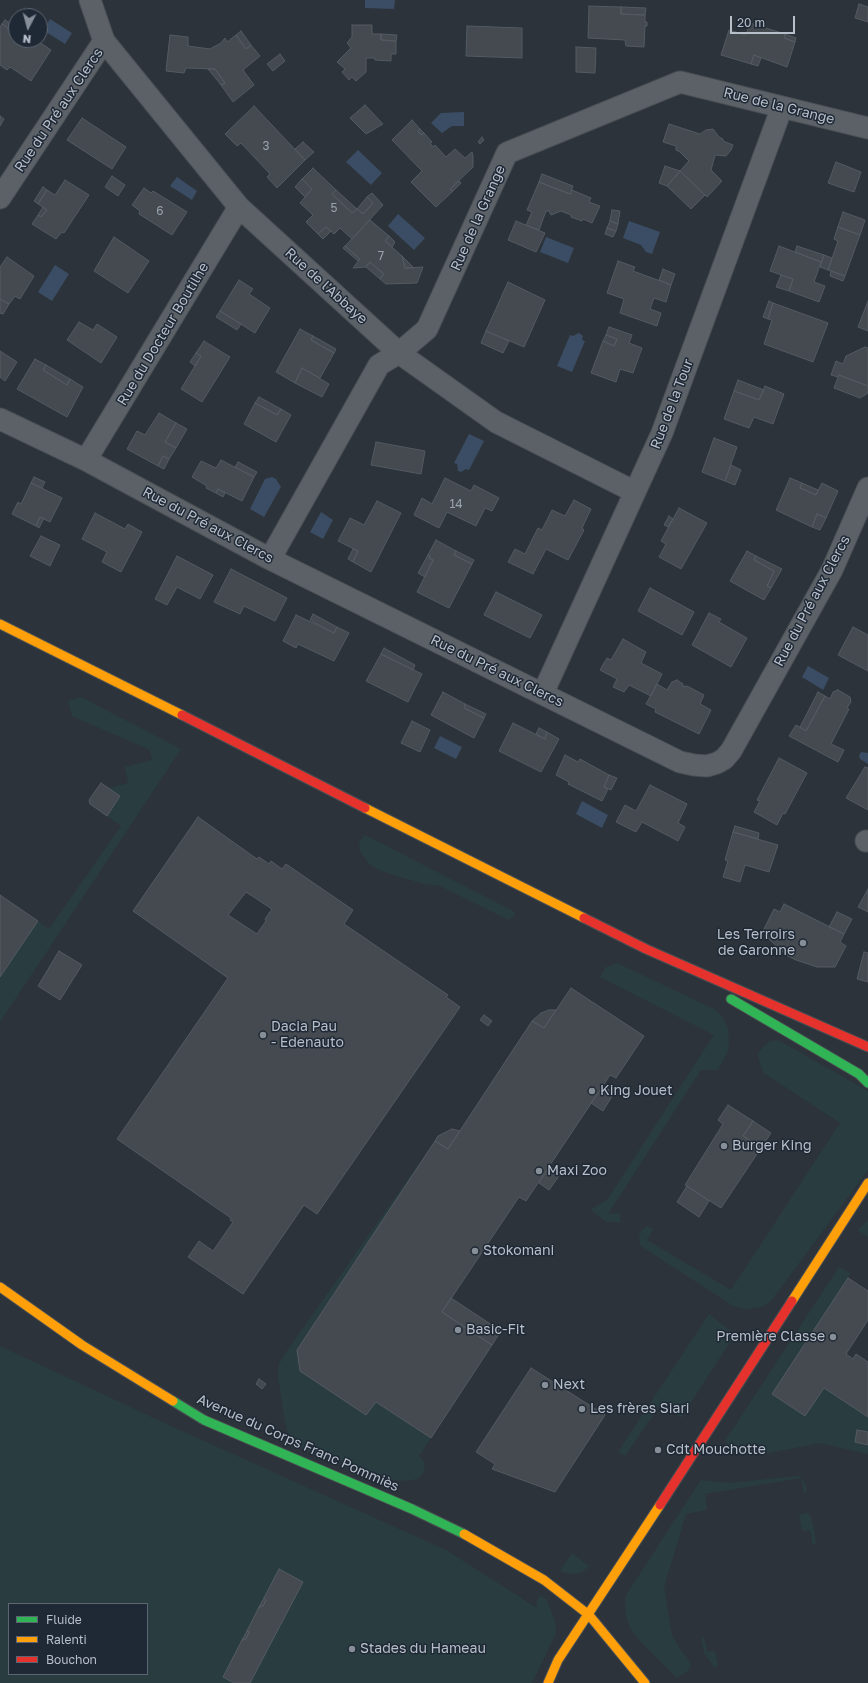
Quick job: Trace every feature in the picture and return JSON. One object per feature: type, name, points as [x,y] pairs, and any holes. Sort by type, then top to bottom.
[{"type":"street","name":"Rue de l'Abbaye","points":[[90,0],[104,42],[239,207],[399,353],[496,422],[635,492]]},
{"type":"street","name":"Rue du Pré aux Clercs","points":[[0,198],[104,42]]},
{"type":"street","name":"Rue de la Grange","points":[[270,559],[379,365],[399,353],[427,329],[507,153],[680,82],[868,128]]},
{"type":"street","name":"Rue de la Tour","points":[[543,693],[662,433],[782,107]]},
{"type":"street","name":"Rue du Docteur Boutilhe","points":[[86,460],[239,207]]},
{"type":"street","name":"Rue du Pré aux Clercs","points":[[0,419],[86,460],[270,559],[680,762],[694,765],[707,766],[716,763],[724,759],[731,751],[832,570],[868,488]]},
{"type":"street","points":[[0,624],[542,897],[657,953],[868,1046]]},
{"type":"street","points":[[657,953],[711,988]]},
{"type":"street","points":[[724,995],[859,1074],[868,1082]]},
{"type":"street","points":[[548,1683],[558,1660],[589,1615],[865,1192],[868,1183]]},
{"type":"street","name":"Avenue du Corps Franc Pommiès","points":[[0,1287],[82,1345],[204,1420],[412,1509],[475,1539],[544,1580],[589,1615],[645,1683]]},
{"type":"green space","points":[[81,697],[181,749],[0,1022],[0,977],[38,921],[49,929],[121,826],[107,816],[120,796],[109,788],[128,783],[125,767],[152,760],[150,750],[72,716],[68,701]]},
{"type":"green space","points":[[365,835],[515,912],[514,916],[509,920],[440,886],[424,884],[381,871],[369,864],[360,851],[359,842]]},
{"type":"green space","points":[[617,963],[716,1010],[723,1018],[728,1029],[729,1043],[728,1051],[718,1070],[701,1070],[608,1214],[619,1213],[621,1222],[607,1222],[591,1209],[607,1200],[714,1035],[600,977],[606,967]]},
{"type":"green space","points":[[778,1040],[868,1091],[868,1170],[771,1301],[762,1307],[745,1309],[733,1306],[644,1248],[640,1245],[639,1236],[641,1231],[647,1226],[653,1229],[647,1240],[731,1290],[840,1123],[764,1073],[760,1064],[758,1053],[770,1041]]},
{"type":"green space","points":[[435,1141],[297,1350],[300,1371],[366,1415],[376,1402],[431,1438],[419,1456],[423,1460],[425,1466],[423,1473],[419,1478],[413,1480],[397,1481],[296,1447],[288,1433],[285,1422],[278,1376],[279,1364]]},
{"type":"green space","points":[[868,1220],[868,1237],[858,1230]]},
{"type":"green space","points":[[839,1267],[850,1273],[848,1278],[772,1394],[805,1416],[824,1388],[868,1417],[868,1454],[819,1443],[759,1455],[741,1454],[732,1451],[725,1441]]},
{"type":"green space","points":[[709,1314],[735,1334],[681,1418],[661,1404],[625,1456],[618,1452]]},
{"type":"green space","points":[[0,1346],[173,1427],[446,1550],[537,1608],[536,1604],[540,1595],[547,1600],[555,1620],[556,1633],[532,1683],[0,1683]]},
{"type":"green space","points":[[800,1476],[805,1483],[807,1491],[804,1494],[801,1478],[705,1494],[707,1510],[686,1514],[664,1587],[672,1636],[691,1665],[688,1671],[677,1678],[640,1641],[630,1628],[626,1616],[626,1595],[701,1480],[730,1483]]},
{"type":"green space","points":[[807,1513],[811,1516],[816,1542],[813,1546],[810,1530],[802,1531],[799,1515]]},
{"type":"green space","points":[[572,1553],[589,1566],[581,1573],[569,1574],[560,1571]]},
{"type":"green space","points":[[701,1637],[704,1638],[707,1652],[715,1651],[718,1667],[714,1667],[704,1653]]},
{"type":"water","points":[[365,0],[395,0],[394,9],[365,8]]},
{"type":"water","points":[[50,19],[72,33],[65,44],[48,33],[48,22]]},
{"type":"water","points":[[464,112],[464,126],[452,126],[442,133],[431,123],[441,113]]},
{"type":"water","points":[[358,150],[382,173],[371,185],[346,162]]},
{"type":"water","points":[[177,177],[197,191],[192,200],[170,186]]},
{"type":"water","points":[[398,214],[425,238],[414,250],[388,226]]},
{"type":"water","points":[[629,221],[660,232],[652,254],[646,252],[641,245],[623,238]]},
{"type":"water","points":[[546,237],[574,248],[568,263],[540,252]]},
{"type":"water","points":[[55,265],[69,274],[52,301],[38,292]]},
{"type":"water","points":[[579,333],[583,336],[582,340],[585,341],[572,372],[557,366],[570,335],[573,336]]},
{"type":"water","points":[[469,434],[484,441],[469,470],[466,469],[461,472],[458,471],[457,464],[454,463]]},
{"type":"water","points":[[272,477],[276,479],[281,487],[264,517],[250,509],[265,479]]},
{"type":"water","points":[[321,512],[333,520],[323,539],[310,532]]},
{"type":"water","points":[[808,666],[829,678],[823,690],[802,677]]},
{"type":"water","points":[[440,736],[462,747],[456,759],[434,748]]},
{"type":"water","points":[[861,752],[868,753],[868,764],[860,759],[859,756]]},
{"type":"water","points":[[582,801],[608,815],[602,828],[576,814]]},
{"type":"building","points":[[859,4],[868,7],[868,22],[855,18]]},
{"type":"building","points":[[589,6],[621,7],[621,14],[645,15],[645,22],[647,22],[647,26],[645,26],[644,47],[626,46],[625,40],[588,38]]},
{"type":"building","points":[[621,7],[646,8],[645,15],[621,14]]},
{"type":"building","points":[[5,20],[8,22],[8,28],[2,24]]},
{"type":"building","points":[[750,23],[785,34],[784,38],[795,42],[787,67],[754,55],[751,64],[721,55],[729,30],[746,35]]},
{"type":"building","points":[[2,24],[8,28],[8,48],[48,48],[51,50],[31,81],[10,67],[7,70],[0,65],[0,27]]},
{"type":"building","points":[[352,25],[372,25],[372,34],[381,34],[381,40],[396,41],[396,54],[391,54],[391,61],[366,58],[366,72],[356,81],[352,77],[349,80],[342,72],[345,69],[337,62],[351,48],[347,43],[352,37]]},
{"type":"building","points":[[467,26],[522,28],[522,58],[466,56]]},
{"type":"building","points":[[241,31],[251,45],[246,49],[236,35]]},
{"type":"building","points":[[381,34],[397,35],[396,41],[381,40]]},
{"type":"building","points":[[785,34],[796,38],[795,42],[784,38]]},
{"type":"building","points":[[170,35],[188,37],[188,46],[210,49],[221,43],[225,38],[227,42],[236,35],[246,49],[251,45],[260,56],[243,70],[254,85],[233,102],[221,85],[225,83],[215,69],[186,68],[184,73],[166,71]]},
{"type":"building","points":[[576,47],[596,48],[595,73],[576,72]]},
{"type":"building","points":[[280,54],[285,61],[273,71],[267,64]]},
{"type":"building","points":[[754,55],[761,58],[758,66],[751,64]]},
{"type":"building","points":[[208,69],[215,69],[225,83],[221,85]]},
{"type":"building","points":[[365,105],[383,124],[366,134],[350,118]]},
{"type":"building","points":[[254,106],[305,160],[277,188],[267,177],[270,174],[241,143],[237,146],[225,134]]},
{"type":"building","points":[[0,116],[4,119],[0,126]]},
{"type":"building","points":[[82,118],[126,147],[112,169],[67,140]]},
{"type":"building","points":[[412,120],[420,129],[418,131],[421,135],[424,133],[432,142],[430,143],[433,147],[435,145],[446,157],[455,149],[465,158],[472,152],[473,167],[450,189],[453,191],[436,207],[411,182],[422,171],[392,140]]},
{"type":"building","points":[[669,124],[700,134],[706,130],[713,129],[719,137],[723,139],[723,141],[733,145],[726,156],[715,155],[711,170],[722,181],[707,197],[680,171],[689,161],[676,150],[676,146],[663,142]]},
{"type":"building","points":[[420,129],[424,133],[421,135],[418,131]]},
{"type":"building","points":[[482,137],[484,140],[480,144],[478,142]]},
{"type":"building","points":[[303,142],[314,152],[305,160],[295,149]]},
{"type":"building","points":[[836,162],[861,172],[854,192],[828,183]]},
{"type":"building","points":[[665,166],[680,171],[667,186],[659,183]]},
{"type":"building","points":[[313,168],[336,190],[332,194],[352,213],[357,209],[363,214],[373,203],[367,197],[372,193],[383,205],[352,239],[340,228],[334,234],[326,227],[318,234],[306,222],[313,215],[300,203],[312,189],[302,179]]},
{"type":"building","points":[[680,171],[705,195],[691,209],[667,186]]},
{"type":"building","points":[[542,174],[573,186],[570,194],[539,182]]},
{"type":"building","points":[[112,176],[125,185],[118,196],[105,187]]},
{"type":"building","points":[[302,179],[312,189],[305,197],[295,187]]},
{"type":"building","points":[[65,180],[89,195],[64,233],[62,232],[56,239],[32,224],[38,215],[41,217],[47,210],[38,204],[47,190],[55,195]]},
{"type":"building","points":[[459,181],[461,183],[453,191],[450,189]]},
{"type":"building","points":[[539,182],[570,194],[572,190],[591,198],[589,202],[600,206],[592,223],[583,219],[582,221],[571,217],[571,215],[561,211],[551,215],[549,211],[546,211],[539,230],[526,225],[532,212],[527,210]]},
{"type":"building","points":[[43,187],[47,190],[38,204],[34,201]]},
{"type":"building","points":[[144,188],[151,193],[153,191],[187,212],[172,235],[139,214],[140,211],[132,205]]},
{"type":"building","points":[[336,190],[357,209],[352,213],[332,194]]},
{"type":"building","points":[[367,197],[373,203],[363,214],[357,209]]},
{"type":"building","points":[[43,207],[47,210],[41,217],[38,215]]},
{"type":"building","points":[[612,210],[620,211],[618,224],[610,221]]},
{"type":"building","points":[[843,212],[865,220],[860,235],[838,227]]},
{"type":"building","points":[[370,220],[389,236],[385,241],[402,256],[405,268],[423,267],[417,283],[386,284],[380,279],[384,274],[370,262],[366,267],[353,268],[360,259],[345,246]]},
{"type":"building","points":[[516,221],[545,233],[536,252],[508,240]]},
{"type":"building","points":[[610,221],[618,224],[616,231],[607,228]]},
{"type":"building","points":[[326,227],[331,231],[323,239],[318,234]]},
{"type":"building","points":[[838,227],[860,235],[845,276],[828,270],[838,241],[834,239]]},
{"type":"building","points":[[607,228],[616,231],[613,237],[605,234]]},
{"type":"building","points":[[389,236],[395,242],[392,247],[385,241]]},
{"type":"building","points":[[114,237],[149,261],[128,293],[94,271]]},
{"type":"building","points":[[345,246],[360,259],[358,261],[343,248]]},
{"type":"building","points":[[779,246],[821,262],[814,282],[825,286],[819,302],[789,291],[793,279],[770,271]]},
{"type":"building","points":[[797,246],[824,255],[821,262],[795,252]]},
{"type":"building","points":[[824,255],[832,258],[828,270],[820,267]]},
{"type":"building","points":[[402,256],[414,268],[405,268]]},
{"type":"building","points":[[7,257],[34,276],[20,299],[15,296],[9,304],[0,299],[0,267]]},
{"type":"building","points":[[618,261],[635,267],[633,271],[671,285],[666,302],[654,298],[650,309],[661,313],[657,326],[620,313],[624,299],[607,293]]},
{"type":"building","points":[[370,262],[384,274],[380,279],[366,267]]},
{"type":"building","points":[[663,269],[675,274],[671,285],[659,280]]},
{"type":"building","points":[[831,271],[845,276],[843,281],[830,276]]},
{"type":"building","points":[[781,275],[793,279],[789,291],[776,287]]},
{"type":"building","points":[[239,280],[253,289],[249,294],[270,308],[255,333],[220,311]]},
{"type":"building","points":[[508,282],[545,300],[524,347],[486,331]]},
{"type":"building","points":[[0,299],[9,304],[3,314],[0,313]]},
{"type":"building","points":[[769,301],[773,303],[768,319],[763,317]]},
{"type":"building","points":[[868,301],[868,331],[858,327]]},
{"type":"building","points":[[773,303],[828,323],[813,362],[764,344],[772,320],[768,319]]},
{"type":"building","points":[[220,311],[241,324],[237,330],[216,317]]},
{"type":"building","points":[[79,322],[93,330],[97,324],[117,337],[101,363],[67,340]]},
{"type":"building","points":[[609,327],[632,335],[629,343],[642,348],[633,373],[620,369],[616,382],[591,373],[603,341],[614,346],[617,339],[606,335]]},
{"type":"building","points":[[300,329],[313,336],[311,340],[334,353],[320,378],[302,368],[295,383],[276,372]]},
{"type":"building","points":[[486,331],[509,341],[503,353],[481,343]]},
{"type":"building","points":[[606,335],[617,339],[614,346],[603,341]]},
{"type":"building","points":[[313,336],[336,349],[334,353],[311,340]]},
{"type":"building","points":[[204,341],[230,357],[202,402],[181,389],[201,356],[196,353]]},
{"type":"building","points":[[865,347],[868,348],[868,386],[839,375],[838,377],[831,375],[836,361],[843,364],[846,356]]},
{"type":"building","points":[[0,351],[17,362],[5,381],[0,377]]},
{"type":"building","points":[[196,353],[201,356],[195,366],[190,362]]},
{"type":"building","points":[[35,359],[46,365],[43,370],[67,385],[70,379],[83,387],[67,417],[17,389]]},
{"type":"building","points":[[46,365],[70,379],[67,385],[43,370]]},
{"type":"building","points":[[302,368],[329,384],[322,397],[295,383]]},
{"type":"building","points":[[839,375],[868,386],[868,393],[860,398],[834,388]]},
{"type":"building","points":[[738,380],[764,390],[759,400],[734,391]]},
{"type":"building","points":[[765,386],[784,394],[773,424],[754,417],[749,428],[724,419],[734,391],[759,400]]},
{"type":"building","points":[[259,397],[281,409],[277,415],[255,403]]},
{"type":"building","points":[[255,403],[277,415],[281,409],[291,415],[276,442],[244,424]]},
{"type":"building","points":[[159,413],[176,423],[165,442],[176,448],[169,459],[163,456],[158,466],[127,449],[137,431],[145,435]]},
{"type":"building","points":[[176,423],[187,429],[176,448],[165,442]]},
{"type":"building","points":[[714,438],[737,447],[725,481],[702,472]]},
{"type":"building","points":[[376,442],[425,451],[421,474],[371,465]]},
{"type":"building","points":[[163,456],[169,459],[164,469],[158,466]]},
{"type":"building","points":[[221,460],[254,477],[242,501],[218,489],[216,493],[206,488],[207,486],[192,477],[201,461],[216,468]]},
{"type":"building","points":[[238,462],[257,472],[254,477],[235,467]]},
{"type":"building","points":[[731,465],[741,470],[735,485],[725,481]]},
{"type":"building","points":[[34,477],[45,482],[42,488],[31,483]]},
{"type":"building","points":[[445,478],[471,491],[474,485],[499,498],[492,511],[485,508],[476,526],[447,512],[439,528],[414,515],[422,498],[432,504]]},
{"type":"building","points":[[790,478],[802,483],[800,488],[816,495],[822,483],[838,491],[826,518],[817,514],[812,527],[776,510]]},
{"type":"building","points":[[31,483],[62,498],[50,522],[40,517],[36,526],[12,514],[18,502],[21,504]]},
{"type":"building","points":[[802,483],[818,490],[816,495],[800,488]]},
{"type":"building","points":[[218,489],[225,493],[223,497],[216,493]]},
{"type":"building","points":[[574,500],[591,509],[582,528],[584,530],[568,560],[546,549],[533,574],[508,562],[515,549],[525,554],[538,528],[542,530],[552,510],[565,516]]},
{"type":"building","points":[[377,501],[401,513],[371,572],[353,562],[358,551],[338,541],[350,518],[364,525]]},
{"type":"building","points":[[679,508],[707,523],[681,569],[659,557],[666,544],[661,541]]},
{"type":"building","points":[[95,513],[125,529],[128,524],[142,532],[121,572],[102,562],[107,552],[82,539]]},
{"type":"building","points":[[817,514],[826,518],[820,530],[812,527]]},
{"type":"building","points":[[669,516],[673,519],[668,527],[664,525]]},
{"type":"building","points":[[40,517],[44,518],[39,528],[36,526]]},
{"type":"building","points":[[41,536],[60,545],[50,566],[30,556]]},
{"type":"building","points":[[436,540],[456,551],[454,555],[472,564],[449,608],[417,592],[433,560],[429,558],[430,556],[428,555]]},
{"type":"building","points":[[353,549],[358,551],[353,562],[348,559]]},
{"type":"building","points":[[456,551],[474,560],[472,564],[454,555]]},
{"type":"building","points":[[747,551],[756,556],[754,560],[774,571],[767,586],[771,588],[764,600],[730,581]]},
{"type":"building","points":[[428,555],[430,556],[429,558],[433,560],[425,577],[418,573]]},
{"type":"building","points":[[177,556],[213,575],[200,599],[177,587],[167,605],[155,599]]},
{"type":"building","points":[[756,556],[782,569],[771,588],[767,586],[774,571],[754,560]]},
{"type":"building","points":[[231,569],[287,598],[275,621],[244,606],[240,614],[214,602]]},
{"type":"building","points":[[650,588],[694,612],[682,635],[638,611]]},
{"type":"building","points":[[496,592],[542,615],[530,638],[484,615]]},
{"type":"building","points":[[709,613],[721,619],[719,622],[747,638],[731,667],[692,645]]},
{"type":"building","points":[[313,614],[337,627],[334,633],[310,620]]},
{"type":"building","points":[[296,615],[334,633],[337,627],[349,633],[334,661],[298,644],[296,648],[283,641]]},
{"type":"building","points":[[853,627],[868,635],[868,671],[838,655]]},
{"type":"building","points":[[623,639],[646,652],[641,663],[662,674],[651,696],[629,685],[624,692],[613,687],[617,679],[600,670],[607,658],[611,660]]},
{"type":"building","points":[[384,648],[415,665],[413,670],[381,654]]},
{"type":"building","points":[[381,654],[422,674],[408,702],[366,681]]},
{"type":"building","points":[[677,680],[683,684],[683,687],[687,686],[704,695],[700,704],[711,710],[699,734],[655,712],[656,709],[646,704],[657,684],[667,690],[672,682]]},
{"type":"building","points":[[838,690],[850,697],[851,702],[847,708],[849,709],[831,744],[844,750],[838,762],[789,736],[796,725],[806,731],[825,696],[830,699],[833,692]]},
{"type":"building","points":[[443,692],[465,704],[464,708],[484,718],[474,738],[431,715]]},
{"type":"building","points":[[818,692],[825,696],[806,731],[800,727]]},
{"type":"building","points":[[465,704],[486,714],[484,718],[464,708]]},
{"type":"building","points":[[412,721],[430,730],[420,752],[401,743]]},
{"type":"building","points":[[513,723],[545,739],[547,732],[559,739],[541,772],[499,751]]},
{"type":"building","points":[[539,728],[547,732],[545,739],[536,734]]},
{"type":"building","points":[[565,755],[578,762],[580,759],[609,775],[604,787],[608,789],[602,801],[568,784],[569,782],[556,775]]},
{"type":"building","points":[[779,758],[807,773],[785,814],[783,813],[777,825],[754,812],[760,801],[757,800]]},
{"type":"building","points":[[865,767],[868,768],[868,810],[846,798]]},
{"type":"building","points":[[609,775],[617,778],[611,790],[604,787]]},
{"type":"building","points":[[101,783],[120,796],[107,816],[90,804],[89,800]]},
{"type":"building","points":[[650,785],[687,804],[678,823],[685,827],[678,841],[642,822],[636,832],[616,822],[625,805],[636,811]]},
{"type":"building","points":[[198,817],[257,859],[259,857],[269,864],[271,861],[282,869],[286,864],[353,910],[344,924],[448,995],[446,997],[460,1007],[317,1214],[304,1205],[243,1294],[188,1257],[199,1241],[213,1251],[233,1222],[230,1220],[231,1218],[117,1139],[228,978],[133,911]],"holes":[[[246,892],[272,909],[257,934],[228,915]]]},
{"type":"building","points":[[735,826],[759,833],[758,839],[733,832]]},
{"type":"building","points":[[733,832],[778,845],[769,872],[745,865],[740,882],[723,877],[728,861],[725,860]]},
{"type":"building","points":[[868,889],[868,912],[858,907]]},
{"type":"building","points":[[0,895],[38,921],[0,977]]},
{"type":"building","points":[[784,904],[844,934],[840,942],[846,946],[835,967],[817,967],[796,960],[786,955],[770,940],[763,931],[774,909],[780,912]]},
{"type":"building","points":[[837,912],[852,919],[844,934],[829,927]]},
{"type":"building","points":[[59,951],[82,965],[60,1000],[38,986]]},
{"type":"building","points":[[864,952],[868,953],[868,982],[857,979]]},
{"type":"building","points":[[571,988],[644,1036],[616,1078],[610,1075],[526,1201],[519,1197],[442,1312],[492,1345],[431,1438],[376,1402],[366,1415],[300,1371],[297,1350],[435,1141],[448,1149],[532,1021],[544,1028]]},
{"type":"building","points":[[549,1010],[556,1010],[544,1028],[532,1021],[541,1013]]},
{"type":"building","points":[[484,1015],[492,1021],[488,1026],[480,1020]]},
{"type":"building","points":[[603,1086],[614,1093],[603,1111],[591,1103]]},
{"type":"building","points":[[728,1105],[753,1121],[743,1136],[761,1148],[721,1208],[685,1185],[723,1124],[718,1120]]},
{"type":"building","points":[[753,1121],[771,1133],[761,1148],[743,1136]]},
{"type":"building","points":[[452,1129],[460,1131],[448,1149],[435,1141],[438,1136]]},
{"type":"building","points":[[550,1166],[561,1173],[549,1190],[539,1183]]},
{"type":"building","points":[[687,1186],[709,1201],[699,1217],[677,1202]]},
{"type":"building","name":"Première Classe","points":[[848,1278],[868,1291],[868,1320],[846,1354],[853,1359],[856,1354],[868,1362],[868,1417],[824,1388],[805,1416],[772,1394]]},
{"type":"building","points":[[451,1298],[501,1331],[492,1345],[442,1312]]},
{"type":"building","points":[[531,1368],[605,1415],[555,1492],[492,1469],[495,1464],[476,1452]]},
{"type":"building","points":[[259,1379],[266,1384],[262,1389],[256,1384]]},
{"type":"building","points":[[857,1430],[868,1432],[868,1445],[855,1442]]},
{"type":"building","points":[[279,1569],[303,1582],[250,1683],[234,1683],[223,1677],[242,1640],[246,1639],[249,1632],[247,1631],[259,1607],[263,1606],[266,1600],[264,1598]]},
{"type":"building","points":[[264,1598],[266,1600],[263,1606],[259,1607]]},
{"type":"building","points":[[247,1631],[249,1632],[246,1639],[242,1640]]},
{"type":"traffic: fast","points":[[731,999],[859,1074],[868,1083]]},
{"type":"traffic: fast","points":[[173,1401],[204,1420],[412,1509],[464,1534]]},
{"type":"traffic: slow","points":[[0,624],[182,715]]},
{"type":"traffic: slow","points":[[365,808],[584,918]]},
{"type":"traffic: slow","points":[[792,1301],[868,1183]]},
{"type":"traffic: slow","points":[[0,1287],[82,1345],[173,1401]]},
{"type":"traffic: slow","points":[[548,1683],[558,1660],[660,1505]]},
{"type":"traffic: slow","points":[[464,1534],[544,1580],[589,1615],[645,1683]]},
{"type":"traffic: jam","points":[[182,715],[365,808]]},
{"type":"traffic: jam","points":[[584,918],[646,949],[868,1047]]},
{"type":"traffic: jam","points":[[660,1505],[792,1301]]},
{"type":"place","name":"Les Terroirs de Garonne","points":[[803,943]]},
{"type":"place","name":"Dacia Pau - Edenauto","points":[[263,1035]]},
{"type":"place","name":"King Jouet","points":[[592,1091]]},
{"type":"place","name":"Burger King","points":[[724,1146]]},
{"type":"place","name":"Maxi Zoo","points":[[539,1171]]},
{"type":"place","name":"Stokomani","points":[[475,1251]]},
{"type":"place","name":"Basic-Fit","points":[[458,1330]]},
{"type":"place","name":"Première Classe","points":[[833,1337]]},
{"type":"place","name":"Next","points":[[545,1385]]},
{"type":"place","name":"Les frères Siari","points":[[582,1409]]},
{"type":"place","name":"Cdt Mouchotte","points":[[658,1450]]},
{"type":"place","name":"Stades du Hameau","points":[[352,1649]]}]
